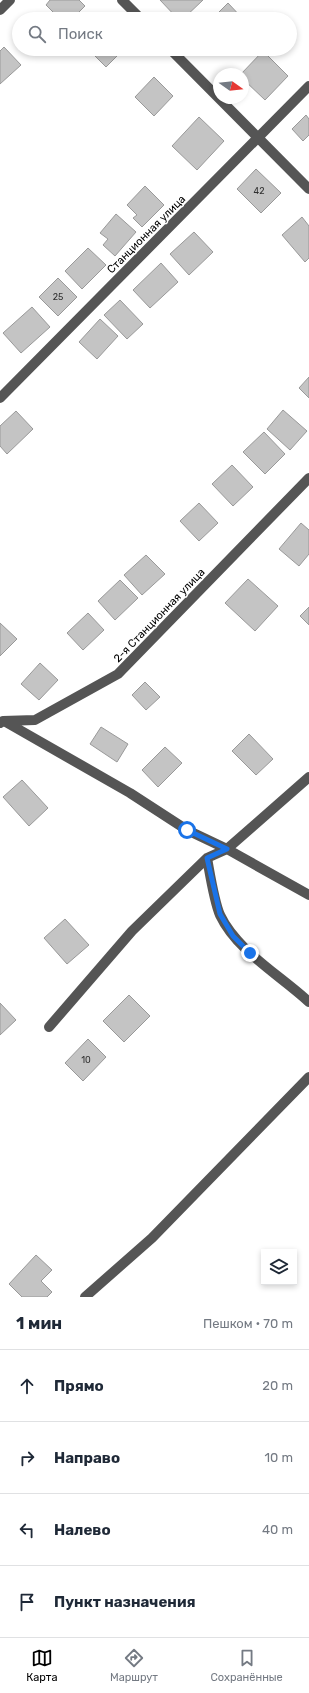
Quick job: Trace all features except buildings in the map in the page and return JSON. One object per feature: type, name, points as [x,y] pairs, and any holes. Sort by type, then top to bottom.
[{"type":"street","points":[[0,10],[10,0]]},
{"type":"street","points":[[122,0],[134,12]]},
{"type":"street","points":[[177,56],[309,189]]},
{"type":"street","name":"Станционная улица","points":[[0,398],[309,86]]},
{"type":"street","name":"2-я Станционная улица","points":[[1,720],[35,720],[118,674],[309,478]]},
{"type":"street","points":[[1,720],[130,793],[187,830],[227,849],[309,895]]},
{"type":"street","points":[[49,1027],[132,931],[207,858],[227,849],[309,777]]},
{"type":"street","points":[[207,858],[220,914],[233,936],[250,953],[290,984],[309,1002]]},
{"type":"street","points":[[84,1297],[152,1238],[309,1076]]},
{"type":"route","points":[[187,830],[227,849],[207,858],[220,914],[233,936],[250,953]]}]
